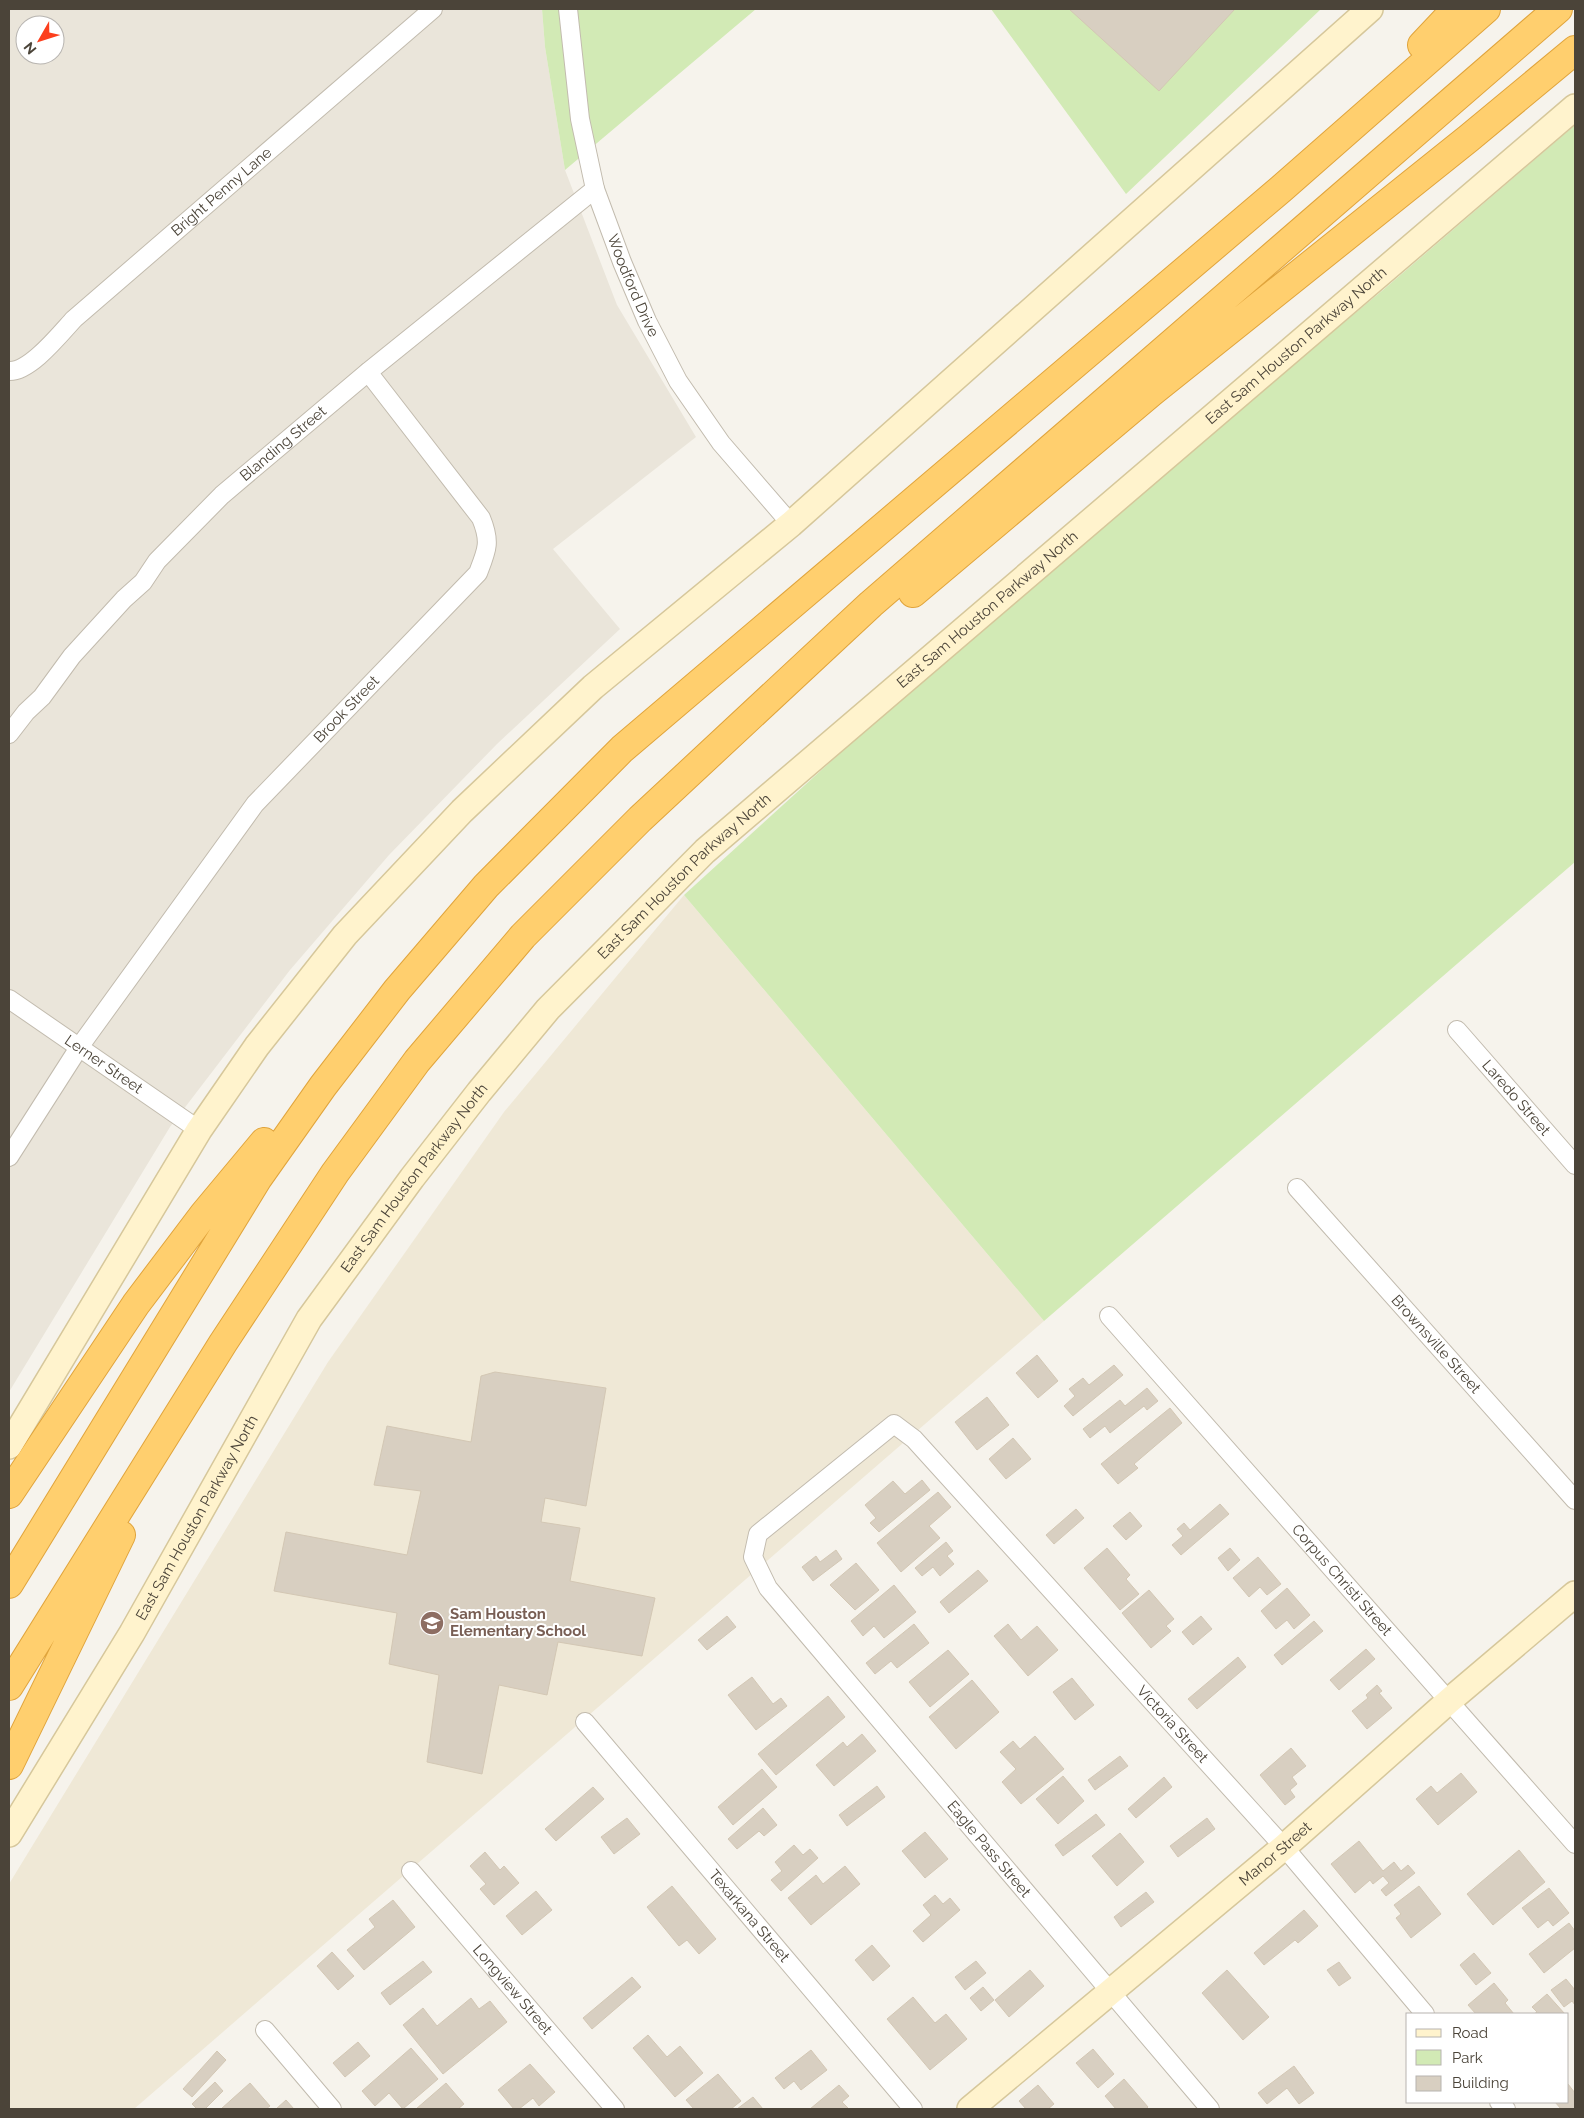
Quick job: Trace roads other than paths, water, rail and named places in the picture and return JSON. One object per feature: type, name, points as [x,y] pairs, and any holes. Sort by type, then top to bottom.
[{"type":"highway","points":[[1281,189],[1386,84],[1456,9]]},
{"type":"highway","points":[[9,1494],[136,1304],[204,1214],[300,1099],[486,886],[622,749],[1281,189],[1486,9]]},
{"type":"highway","points":[[9,1686],[185,1404],[324,1188],[417,1060],[523,936],[640,819],[870,604],[1558,9]]},
{"type":"highway","points":[[640,819],[1153,391],[1470,138],[1575,50]]},
{"type":"highway","points":[[9,1584],[258,1178],[323,1086],[397,990]]},
{"type":"highway","points":[[9,1765],[185,1404]]},
{"type":"main road","points":[[9,1446],[199,1130],[258,1046],[345,935],[462,811],[592,687],[791,524],[1370,9]]},
{"type":"main road","name":"East Sam Houston Parkway North","points":[[9,1834],[132,1633],[310,1319],[412,1178],[479,1092],[548,1009],[705,851],[1575,107]]},
{"type":"main road","name":"Manor Street","points":[[970,2109],[1284,1847],[1450,1700],[1575,1594]]},
{"type":"street","name":"Bright Penny Lane","points":[[9,371],[15,371],[38,356],[82,313],[433,9]]},
{"type":"street","name":"Woodford Drive","points":[[568,9],[580,119],[595,189],[622,262],[647,321],[678,381],[721,443],[791,524]]},
{"type":"street","name":"Blanding Street","points":[[9,734],[14,716],[42,697],[72,656],[124,599],[143,582],[157,561],[222,495],[368,372],[595,189]]},
{"type":"street","name":"Brook Street","points":[[9,1158],[80,1046],[255,804],[478,573],[488,547],[487,533],[481,518],[368,372]]},
{"type":"street","name":"Lerner Street","points":[[9,999],[80,1046],[199,1130]]},
{"type":"street","name":"Laredo Street","points":[[1457,1030],[1575,1165]]},
{"type":"street","name":"Brownsville Street","points":[[1297,1188],[1575,1500]]},
{"type":"street","name":"Corpus Christi Street","points":[[1109,1316],[1450,1700],[1575,1844]]},
{"type":"street","name":"Victoria Street","points":[[768,1588],[753,1557],[758,1534],[894,1424],[914,1439],[1284,1847],[1424,2013]]},
{"type":"street","name":"Eagle Pass Street","points":[[768,1588],[1210,2109]]},
{"type":"street","name":"Texarkana Street","points":[[585,1722],[913,2109]]},
{"type":"street","name":"Longview Street","points":[[412,1871],[615,2109]]},
{"type":"street","points":[[265,2030],[332,2109]]},
{"type":"place","name":"Sam Houston Elementary School","points":[[432,1623]]}]
